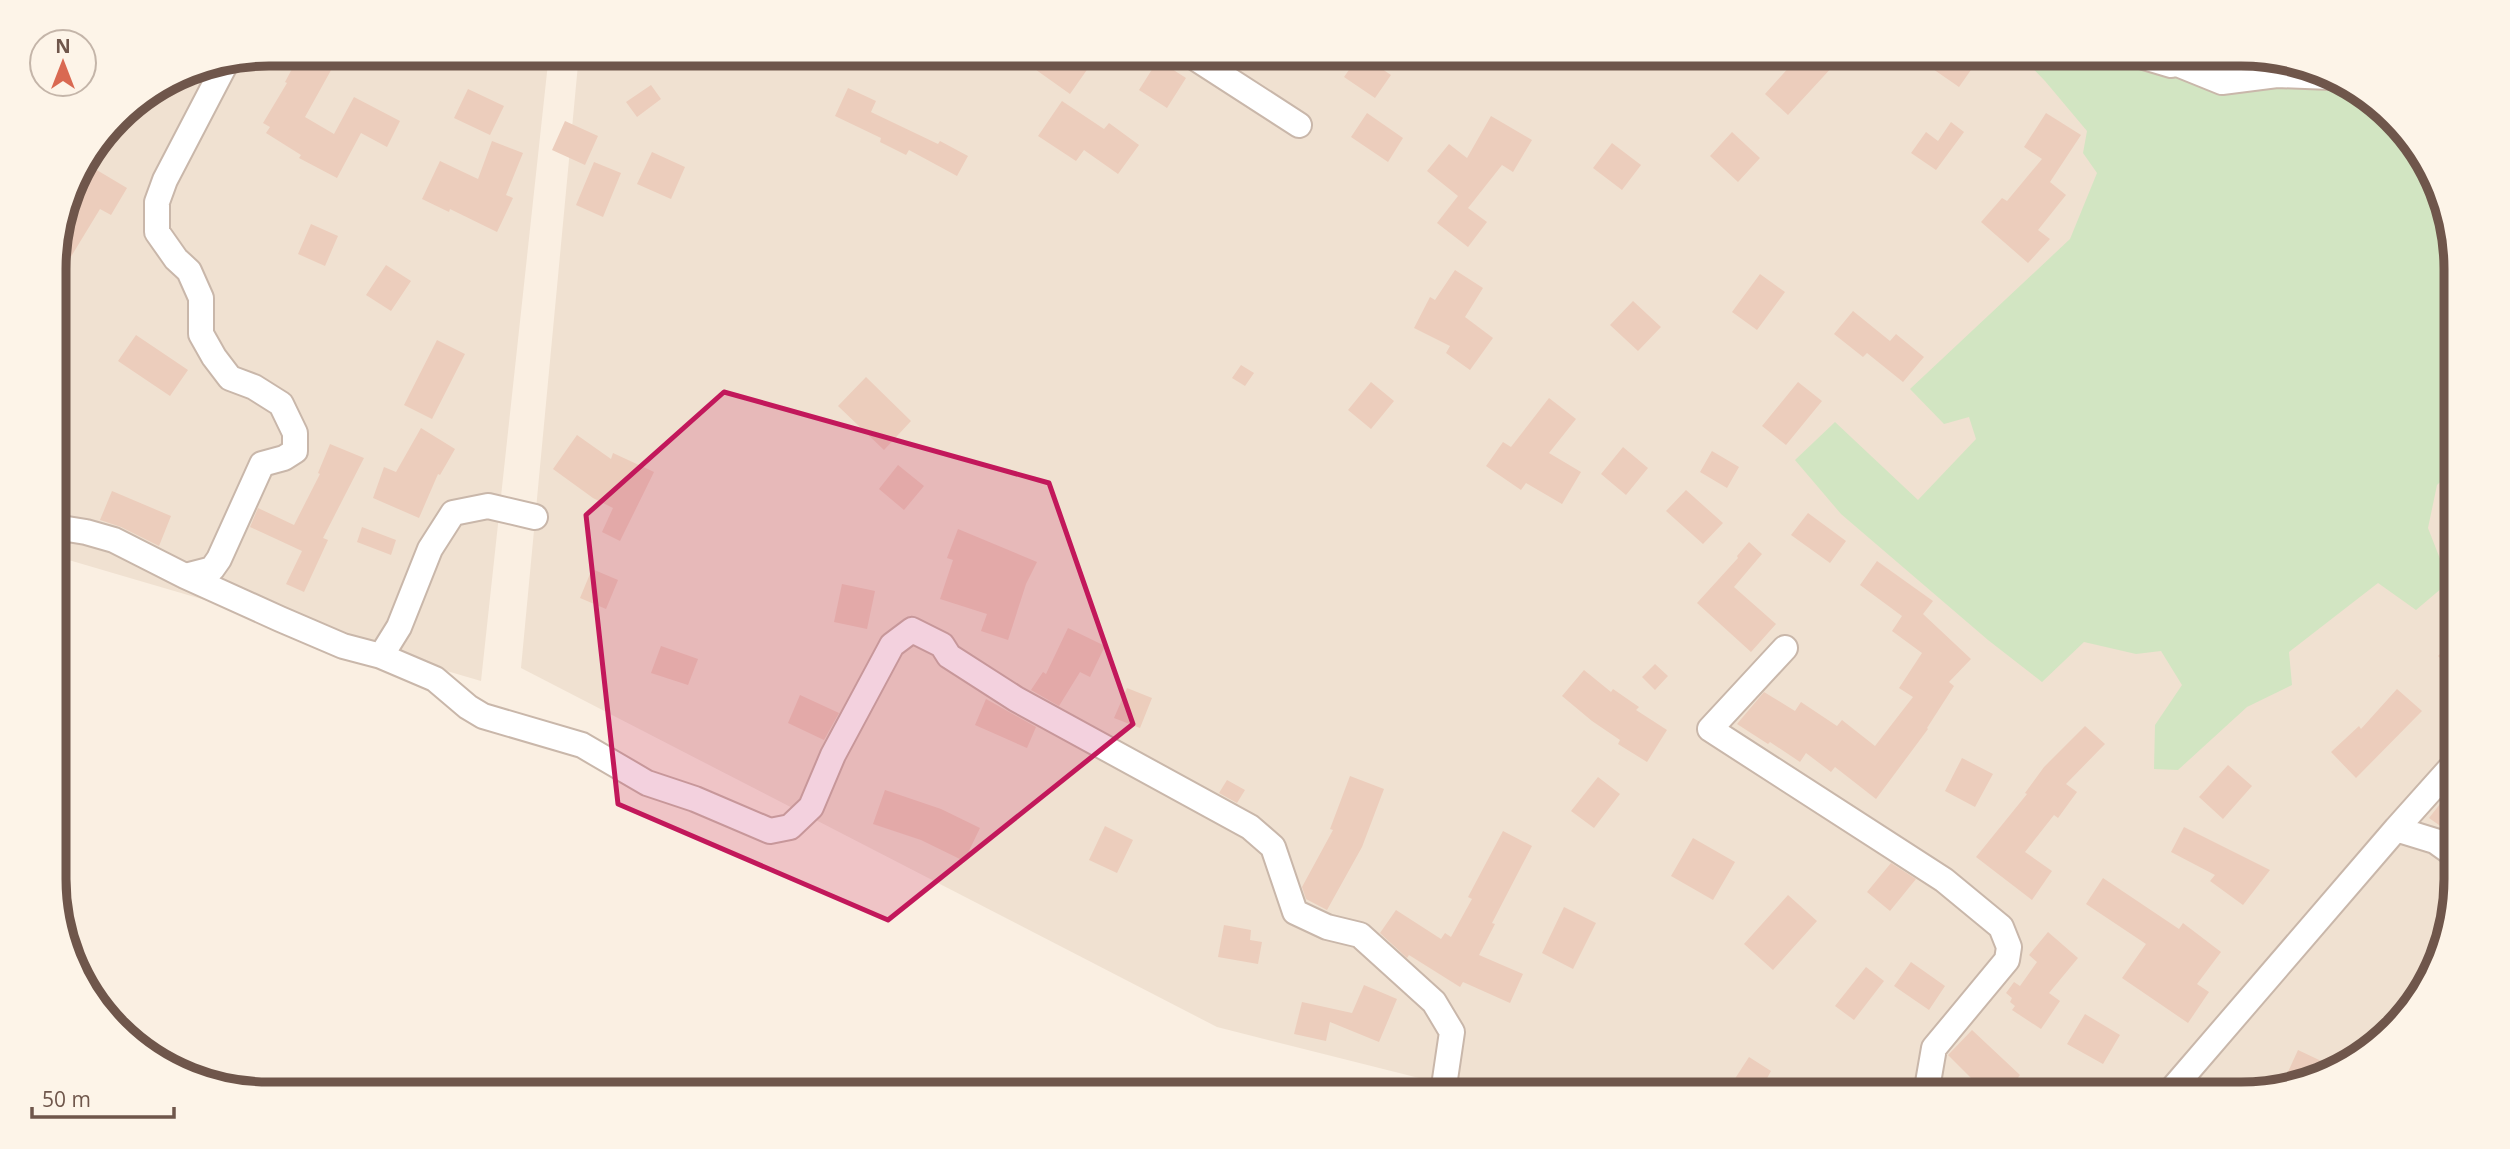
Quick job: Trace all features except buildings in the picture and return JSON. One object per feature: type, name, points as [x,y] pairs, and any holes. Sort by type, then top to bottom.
[{"type":"street","points":[[2182,66],[2222,82],[2277,75],[2301,76]]},
{"type":"street","points":[[1208,67],[1299,125]]},
{"type":"street","points":[[185,576],[212,569],[262,464],[284,458],[295,450],[295,433],[281,404],[254,387],[230,378],[214,357],[201,334],[201,298],[188,271],[157,232],[157,202],[165,180],[221,72]]},
{"type":"street","points":[[381,656],[399,627],[430,549],[453,513],[488,506],[536,517]]},
{"type":"street","points":[[67,529],[114,540],[185,576],[343,646],[381,656],[435,679],[483,716],[582,744],[647,783],[695,799],[771,831],[790,827],[811,807],[838,745],[892,645],[912,630],[943,645],[949,656],[1016,699],[1250,827],[1273,847],[1295,912],[1327,927],[1360,935],[1434,1002],[1452,1032],[1445,1082]]},
{"type":"street","points":[[1785,648],[1710,729],[1944,880],[2001,927],[2009,947],[2007,960],[1934,1048],[1928,1082]]},
{"type":"street","points":[[2178,1082],[2444,775]]},
{"type":"street","points":[[2396,829],[2435,841],[2444,847]]},
{"type":"highlighted area","points":[[724,392],[1049,483],[1133,724],[888,920],[618,804],[586,515]]},
{"type":"shaded area","points":[[256,67],[548,67],[481,681],[67,559],[67,256],[73,217],[82,192],[108,146],[146,108],[168,94],[204,77]]},
{"type":"shaded area","points":[[578,67],[2267,68],[2318,82],[2364,108],[2402,146],[2428,192],[2437,217],[2444,270],[2444,879],[2440,919],[2428,957],[2416,981],[2402,1003],[2384,1023],[2364,1041],[2342,1055],[2306,1072],[2280,1079],[2254,1082],[1418,1082],[1419,1078],[1217,1027],[521,668]]},
{"type":"green space","points":[[2031,66],[2150,66],[2334,90],[2364,108],[2402,146],[2428,192],[2437,217],[2444,270],[2444,478],[2437,485],[2428,528],[2444,569],[2444,586],[2416,610],[2378,583],[2289,652],[2292,685],[2247,707],[2178,770],[2154,769],[2155,725],[2182,685],[2161,651],[2136,654],[2084,642],[2042,682],[1988,640],[1841,514],[1795,460],[1835,422],[1918,500],[1976,439],[1969,417],[1944,424],[1910,389],[2070,239],[2097,173],[2083,153],[2087,131]]}]
